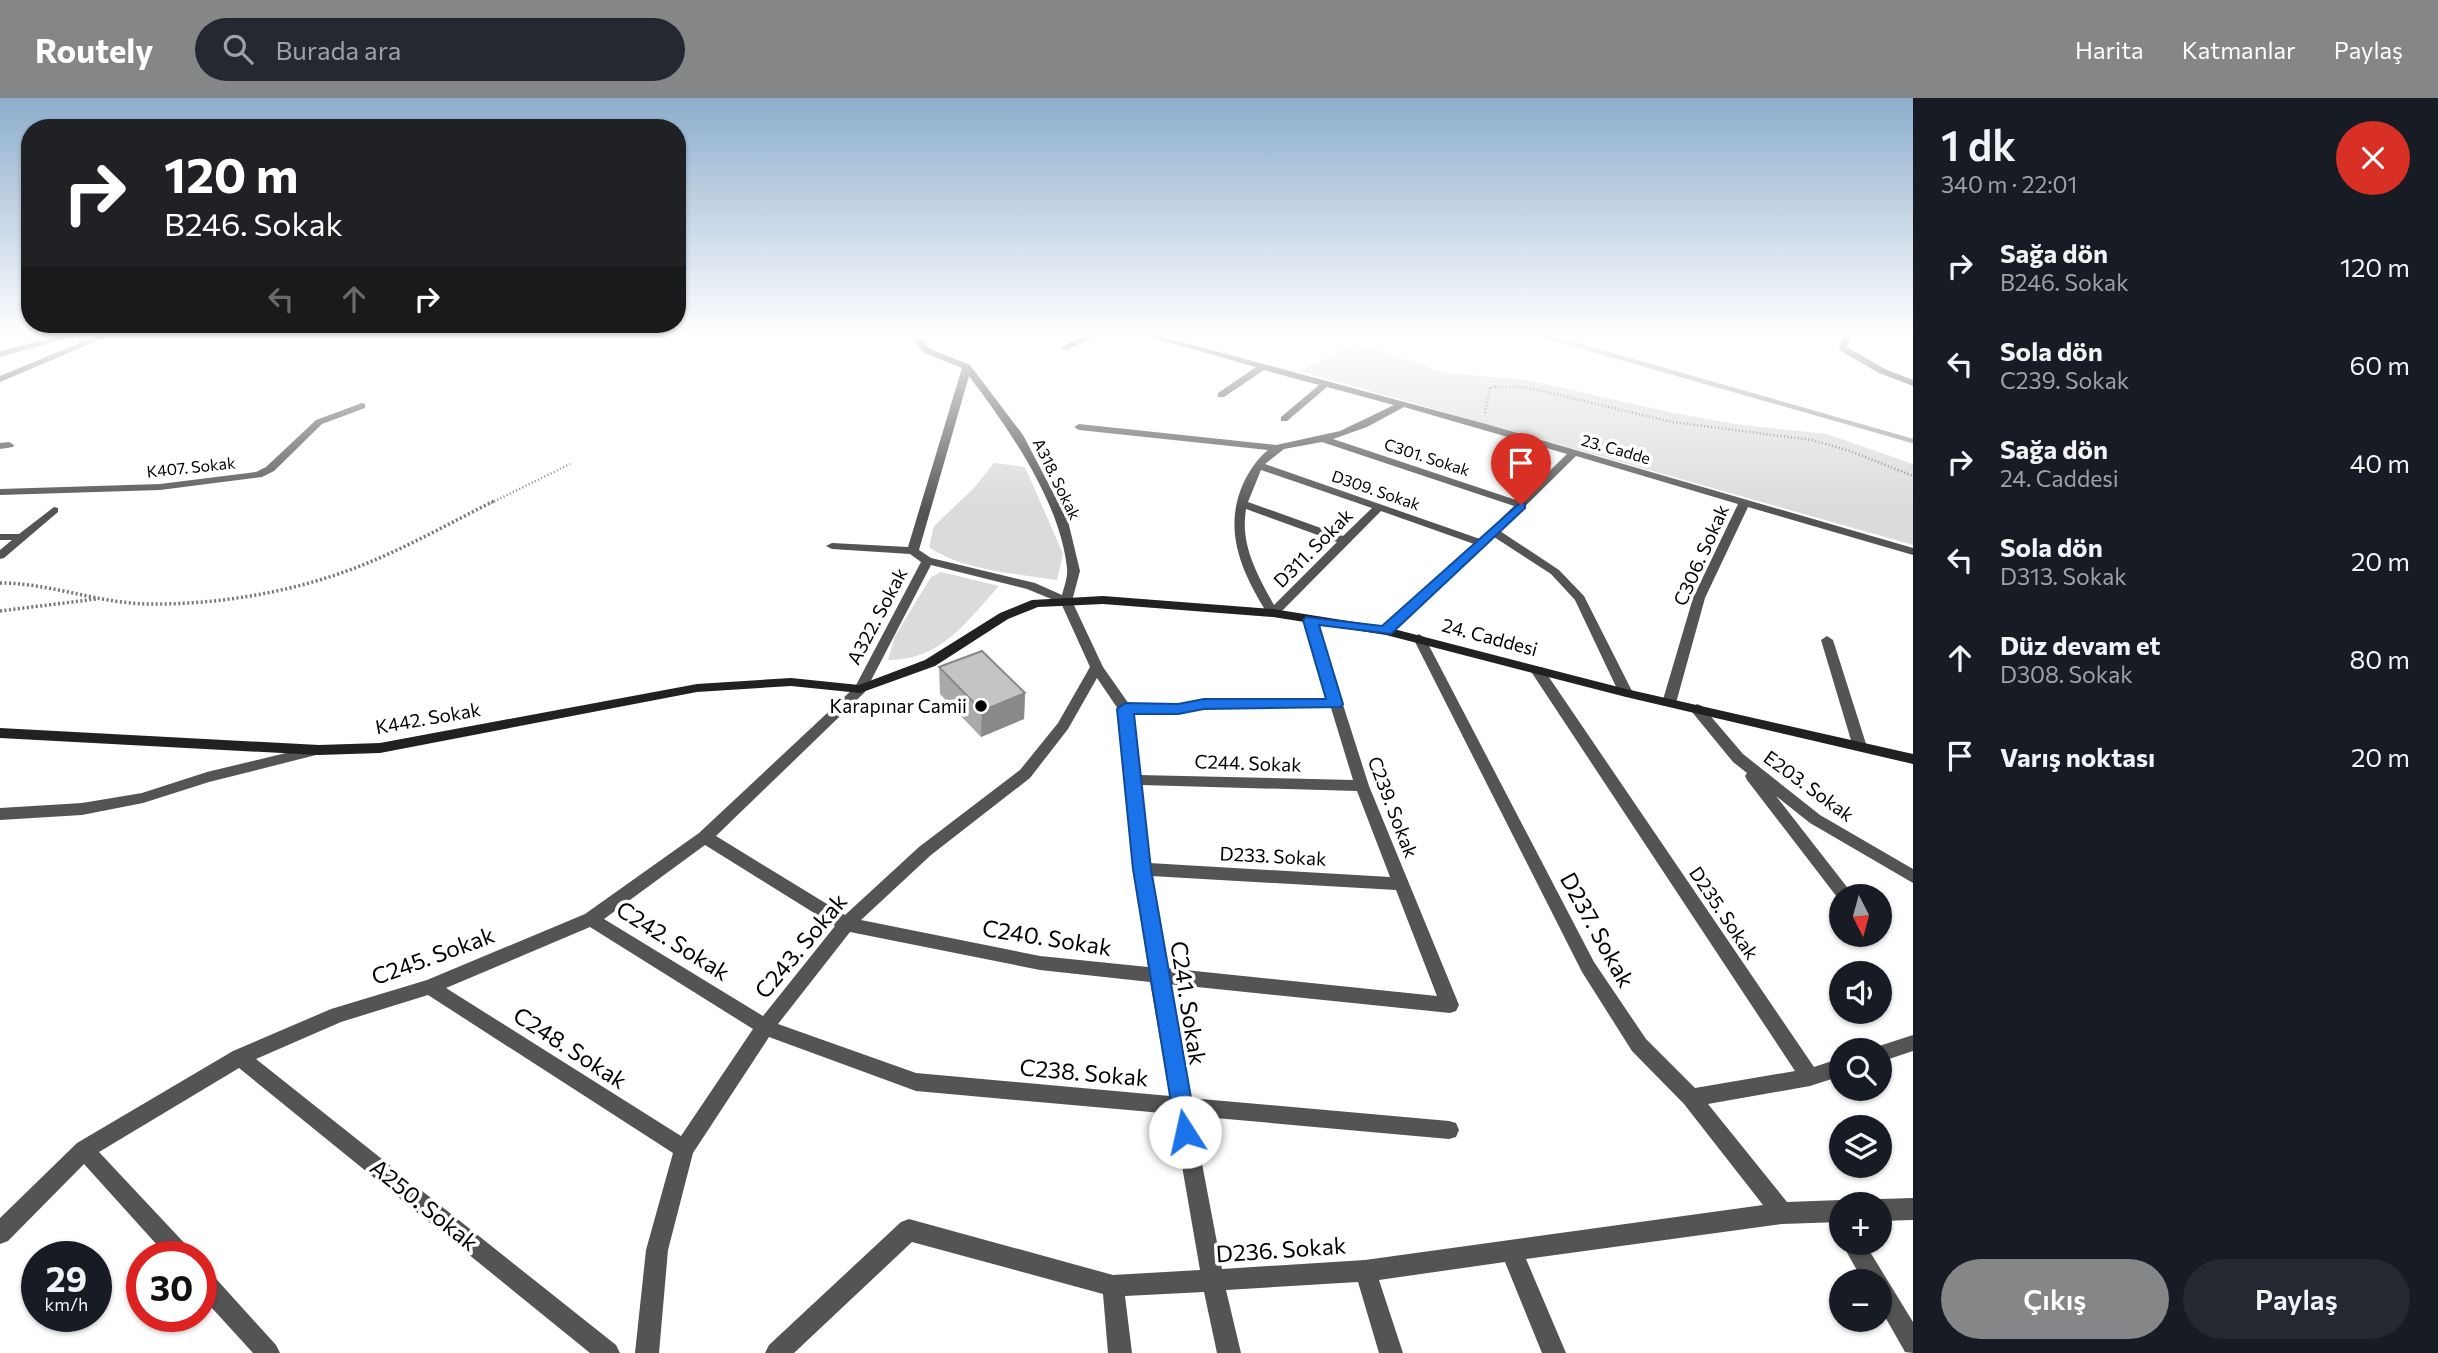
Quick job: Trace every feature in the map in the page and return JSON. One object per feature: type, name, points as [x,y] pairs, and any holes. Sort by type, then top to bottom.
[{"type":"street","points":[[914,551],[960,394]]},
{"type":"street","name":"A318. Sokak","points":[[987,394],[1018,435],[1062,521],[1074,571],[1066,601]]},
{"type":"street","points":[[1284,419],[1314,394]]},
{"type":"street","name":"23. Cadde","points":[[1357,394],[1483,426],[1913,552]]},
{"type":"street","points":[[1079,427],[1277,448],[1323,439],[1368,425],[1401,405]]},
{"type":"street","name":"K407. Sokak","points":[[0,492],[160,487],[258,475],[270,469],[319,422],[362,406]]},
{"type":"street","name":"C301. Sokak","points":[[1323,439],[1521,505]]},
{"type":"street","points":[[1273,613],[1254,577],[1239,535],[1245,490],[1260,466],[1277,448]]},
{"type":"street","points":[[1385,631],[1494,532],[1574,453]]},
{"type":"street","name":"D309. Sokak","points":[[1260,466],[1482,543]]},
{"type":"street","points":[[1243,503],[1345,541]]},
{"type":"street","name":"C306. Sokak","points":[[1669,703],[1699,598],[1744,503]]},
{"type":"street","name":"D311. Sokak","points":[[1273,613],[1379,507]]},
{"type":"street","points":[[0,556],[54,510]]},
{"type":"street","points":[[1494,532],[1555,572],[1580,599],[1626,693]]},
{"type":"street","points":[[0,537],[22,537]]},
{"type":"street","points":[[832,546],[914,551],[928,561],[1031,586],[1066,601],[1097,667]]},
{"type":"street","name":"A322. Sokak","points":[[860,688],[928,561]]},
{"type":"street","name":"24. Caddesi","points":[[860,688],[930,663],[1004,616],[1036,603],[1147,602],[1273,613],[1385,631],[1626,693],[1913,759]]},
{"type":"street","name":"C239. Sokak","points":[[1311,620],[1362,786],[1450,1005]]},
{"type":"street","name":"D237. Sokak","points":[[1419,638],[1588,967],[1639,1045],[1691,1098],[1782,1213]]},
{"type":"street","points":[[1827,640],[1860,747]]},
{"type":"street","name":"C241. Sokak","points":[[1097,667],[1125,709],[1142,869],[1158,976],[1213,1281],[1229,1353]]},
{"type":"street","name":"C243. Sokak","points":[[647,1353],[657,1250],[684,1149],[765,1027],[846,924],[925,850],[1025,774],[1063,726],[1097,667]]},
{"type":"street","name":"D235. Sokak","points":[[1538,670],[1810,1077]]},
{"type":"street","name":"K442. Sokak","points":[[0,733],[319,750],[380,748],[697,688],[792,682],[860,688]]},
{"type":"street","name":"C245. Sokak","points":[[0,1233],[84,1150],[240,1057],[337,1015],[430,987],[591,919],[705,837],[860,688]]},
{"type":"street","points":[[1125,709],[1178,709],[1204,704],[1335,704]]},
{"type":"street","name":"E203. Sokak","points":[[1697,709],[1738,758],[1815,819],[1913,877]]},
{"type":"street","points":[[0,814],[82,809],[143,798],[207,777],[319,750]]},
{"type":"street","points":[[1738,758],[1837,884]]},
{"type":"street","name":"C244. Sokak","points":[[1133,779],[1362,786]]},
{"type":"street","name":"C240. Sokak","points":[[705,837],[846,924],[1040,963],[1450,1005]]},
{"type":"street","name":"D233. Sokak","points":[[1142,869],[1402,884]]},
{"type":"street","name":"C242. Sokak","points":[[591,919],[765,1027]]},
{"type":"street","name":"C248. Sokak","points":[[430,987],[684,1149]]},
{"type":"street","name":"C238. Sokak","points":[[765,1027],[916,1082],[1449,1130]]},
{"type":"street","points":[[1892,1050],[1913,1042]]},
{"type":"street","name":"A250. Sokak","points":[[240,1057],[608,1353]]},
{"type":"street","points":[[1691,1098],[1810,1077],[1829,1071]]},
{"type":"street","points":[[84,1150],[167,1241]]},
{"type":"street","points":[[1892,1210],[1913,1209]]},
{"type":"street","name":"D236. Sokak","points":[[777,1353],[909,1230],[1113,1286],[1365,1270],[1782,1213],[1829,1215]]},
{"type":"street","points":[[1511,1251],[1555,1353]]},
{"type":"street","points":[[1365,1270],[1391,1353]]},
{"type":"street","points":[[1113,1286],[1120,1353]]},
{"type":"street","points":[[217,1297],[268,1353]]},
{"type":"street","points":[[1892,1308],[1913,1344]]},
{"type":"path","points":[[1483,426],[1489,394]]},
{"type":"path","points":[[1552,394],[1693,426],[1813,441],[1913,476]]},
{"type":"path","points":[[0,583],[22,583],[101,599],[147,604],[251,596],[292,588],[361,566],[570,464]]},
{"type":"path","points":[[0,611],[101,599]]},
{"type":"shaded area","points":[[1380,394],[1588,394],[1735,424],[1827,434],[1913,464],[1913,545]]},
{"type":"shaded area","points":[[994,463],[1025,467],[1063,554],[1057,580],[973,566],[942,555],[929,547],[934,526],[973,489]]},
{"type":"shaded area","points":[[941,572],[999,586],[964,625],[938,646],[923,654],[888,660],[895,636],[931,577]]},
{"type":"building","points":[[982,651],[1025,693],[982,711],[939,667]]},
{"type":"waterway","points":[[1747,394],[1913,441]]},
{"type":"place","name":"Karapınar Camii","points":[[981,706]]},
{"type":"route","points":[[1185,1132],[1142,869],[1125,709],[1178,709],[1204,704],[1335,704],[1311,620],[1385,631],[1521,505]]}]
